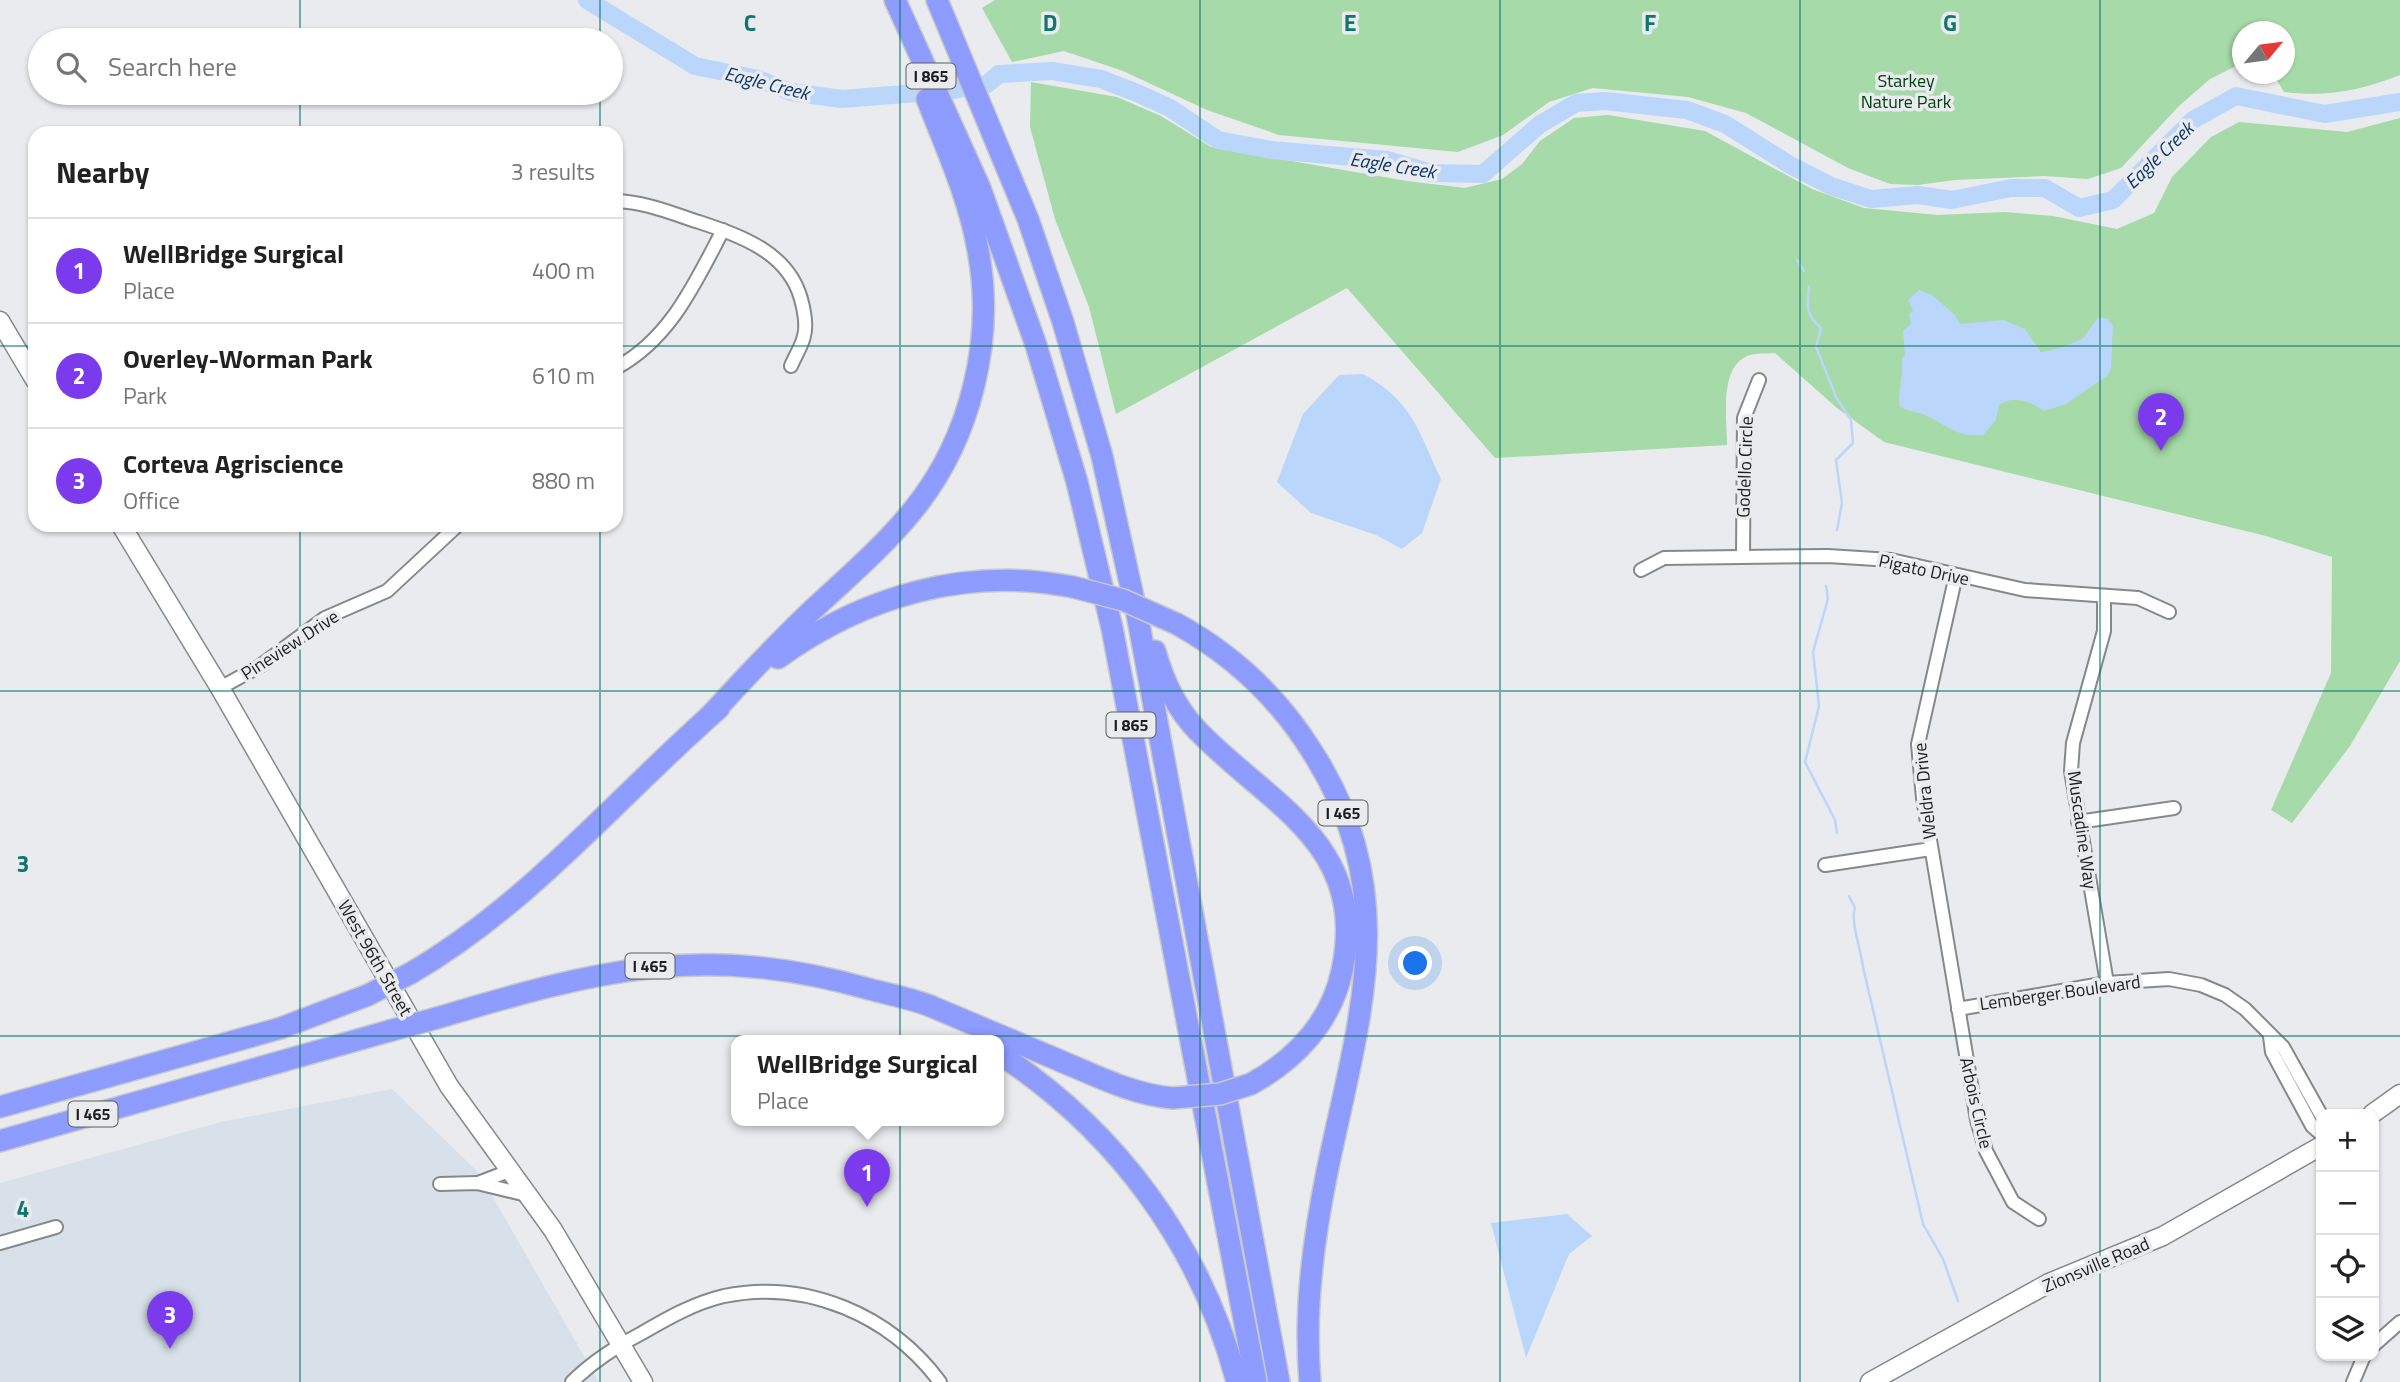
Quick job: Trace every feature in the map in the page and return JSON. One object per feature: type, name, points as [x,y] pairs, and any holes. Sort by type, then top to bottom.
[{"type":"highway","name":"I 865","points":[[939,6],[996,135],[1063,322],[1125,551],[1279,1382]]},
{"type":"highway","points":[[709,717],[752,669],[910,514],[938,475],[959,432],[977,373],[983,290],[975,235],[950,138],[894,8]]},
{"type":"highway","name":"I 865","points":[[950,138],[1032,332],[1088,524],[1125,693],[1255,1382]]},
{"type":"highway","points":[[1004,1037],[1127,1088],[1173,1098],[1220,1094],[1251,1084],[1280,1067],[1302,1046],[1334,998],[1346,946],[1342,897],[1328,860],[1308,829],[1197,730],[1182,711],[1160,667],[1125,551]]},
{"type":"highway","name":"I 465","points":[[0,1107],[281,1028],[368,995],[411,973],[474,933],[530,889],[709,717],[790,649],[833,622],[881,601],[940,586],[1018,580],[1073,587],[1123,600],[1177,624],[1240,667],[1295,726],[1320,763],[1339,802],[1356,850],[1365,894],[1369,942],[1365,990],[1312,1262],[1308,1338],[1310,1382]]},
{"type":"highway","name":"I 465","points":[[0,1141],[576,978],[656,966],[712,964],[766,967],[820,976],[866,988],[929,1014],[968,1035]]},
{"type":"highway","points":[[866,988],[931,1006],[1000,1035]]},
{"type":"highway","points":[[1004,1057],[1072,1108],[1146,1189],[1177,1236],[1199,1279],[1220,1326],[1237,1382]]},
{"type":"main road","points":[[0,321],[28,368]]},
{"type":"main road","name":"West 96th Street","points":[[125,532],[220,688],[449,1086],[553,1230],[643,1382]]},
{"type":"main road","points":[[2379,1109],[2400,1094]]},
{"type":"main road","name":"Zionsville Road","points":[[1870,1382],[2049,1283],[2163,1236],[2316,1149]]},
{"type":"street","points":[[623,202],[647,205],[723,230],[760,246],[783,264],[797,284],[803,307],[804,335],[791,366]]},
{"type":"street","points":[[623,363],[664,331],[684,304],[723,230]]},
{"type":"street","name":"Godello Circle","points":[[1742,556],[1744,418],[1759,380]]},
{"type":"street","name":"Pineview Drive","points":[[220,688],[260,666],[325,618],[387,591],[450,532]]},
{"type":"street","name":"Pigato Drive","points":[[1641,570],[1664,558],[1742,556],[1891,560],[2025,590],[2137,598],[2169,612]]},
{"type":"street","name":"Weldra Drive","points":[[1955,575],[1918,744],[1931,849],[1958,1009]]},
{"type":"street","name":"Muscadine Way","points":[[2104,596],[2104,631],[2073,743],[2071,771],[2107,983]]},
{"type":"street","points":[[2078,822],[2174,808]]},
{"type":"street","points":[[1825,865],[1931,849]]},
{"type":"street","name":"Lemberger Boulevard","points":[[1958,1009],[2107,983],[2169,979],[2200,985],[2225,995],[2245,1009],[2283,1047],[2318,1109]]},
{"type":"street","name":"Arbois Circle","points":[[1958,1009],[1977,1120],[1986,1151],[2013,1202],[2039,1219]]},
{"type":"street","name":"Lemberger Boulevard","points":[[2270,1036],[2272,1052],[2316,1130]]},
{"type":"street","points":[[477,1183],[509,1171]]},
{"type":"street","points":[[440,1184],[477,1183],[527,1195]]},
{"type":"street","points":[[0,1243],[56,1227]]},
{"type":"street","points":[[572,1382],[591,1363],[685,1309],[722,1297],[747,1293],[788,1293],[835,1303],[869,1319],[905,1344],[940,1382]]},
{"type":"street","points":[[2379,1341],[2400,1322]]},
{"type":"street","points":[[2353,1382],[2362,1361]]},
{"type":"shaded area","points":[[392,1089],[479,1173],[599,1382],[0,1382],[0,1183],[221,1122]]},
{"type":"green space","name":"Starkey Nature Park","points":[[995,0],[2400,0],[2400,75],[2343,91],[2314,94],[2284,92],[2279,84],[2295,84],[2295,21],[2232,21],[2232,68],[2210,79],[2179,106],[2121,168],[2088,179],[2044,176],[1955,180],[1918,185],[1890,184],[1848,168],[1746,113],[1688,97],[1593,88],[1549,102],[1503,135],[1458,152],[1279,135],[1207,110],[1123,71],[1064,51],[1012,62],[982,8]]},
{"type":"green space","points":[[1031,82],[1117,97],[1161,116],[1211,147],[1407,181],[1465,188],[1502,179],[1522,164],[1540,141],[1574,118],[1608,115],[1705,131],[1812,189],[1864,208],[1938,215],[2005,212],[2053,216],[2117,229],[2154,213],[2172,177],[2211,137],[2239,122],[2347,132],[2400,118],[2400,661],[2350,746],[2292,823],[2271,810],[2331,673],[2332,557],[2266,536],[1884,442],[1837,408],[1775,353],[1750,355],[1735,366],[1730,375],[1726,399],[1727,445],[1495,458],[1347,288],[1116,414],[1089,307],[1055,219],[1030,127]]},
{"type":"water","points":[[1919,290],[1932,295],[1955,315],[1960,324],[2003,320],[2025,329],[2041,352],[2079,340],[2100,317],[2108,319],[2113,326],[2111,368],[2107,376],[2066,404],[2044,411],[2028,402],[2011,400],[1999,405],[1996,420],[1983,435],[1952,430],[1899,405],[1902,358],[1905,356],[1903,331],[1911,324],[1909,314],[1913,311],[1908,300]]},
{"type":"water","points":[[1363,374],[1380,384],[1404,406],[1441,479],[1422,533],[1402,549],[1376,535],[1311,513],[1277,482],[1303,414],[1339,375]]},
{"type":"water","points":[[1567,1214],[1592,1236],[1569,1254],[1526,1358],[1491,1223]]},
{"type":"waterway","name":"Eagle Creek","points":[[587,0],[695,66],[758,79],[791,92],[842,99],[954,90],[987,84],[999,74],[1052,71],[1101,79],[1137,93],[1170,108],[1218,140],[1271,150],[1387,160],[1431,173],[1483,174],[1539,125],[1576,103],[1605,101],[1687,110],[1725,124],[1790,165],[1831,186],[1871,199],[1918,195],[1952,200],[2011,188],[2045,188],[2079,208],[2113,200],[2193,120],[2236,96],[2325,114],[2400,102]]},
{"type":"waterway","points":[[1797,260],[1804,271]]},
{"type":"waterway","points":[[1809,286],[1808,309],[1821,328],[1816,347],[1836,397],[1851,420],[1853,443],[1836,460],[1842,503],[1837,530]]},
{"type":"waterway","points":[[1826,586],[1828,599],[1813,652],[1819,706],[1805,762],[1835,820],[1837,833]]},
{"type":"waterway","points":[[1849,896],[1855,908],[1855,927],[1863,967],[1923,1224],[1943,1259],[1958,1301]]},
{"type":"place","name":"Overley-Worman Park","points":[[2161,451]]},
{"type":"place","name":"WellBridge Surgical","points":[[867,1207]]},
{"type":"place","name":"Corteva Agriscience","points":[[170,1349]]}]
